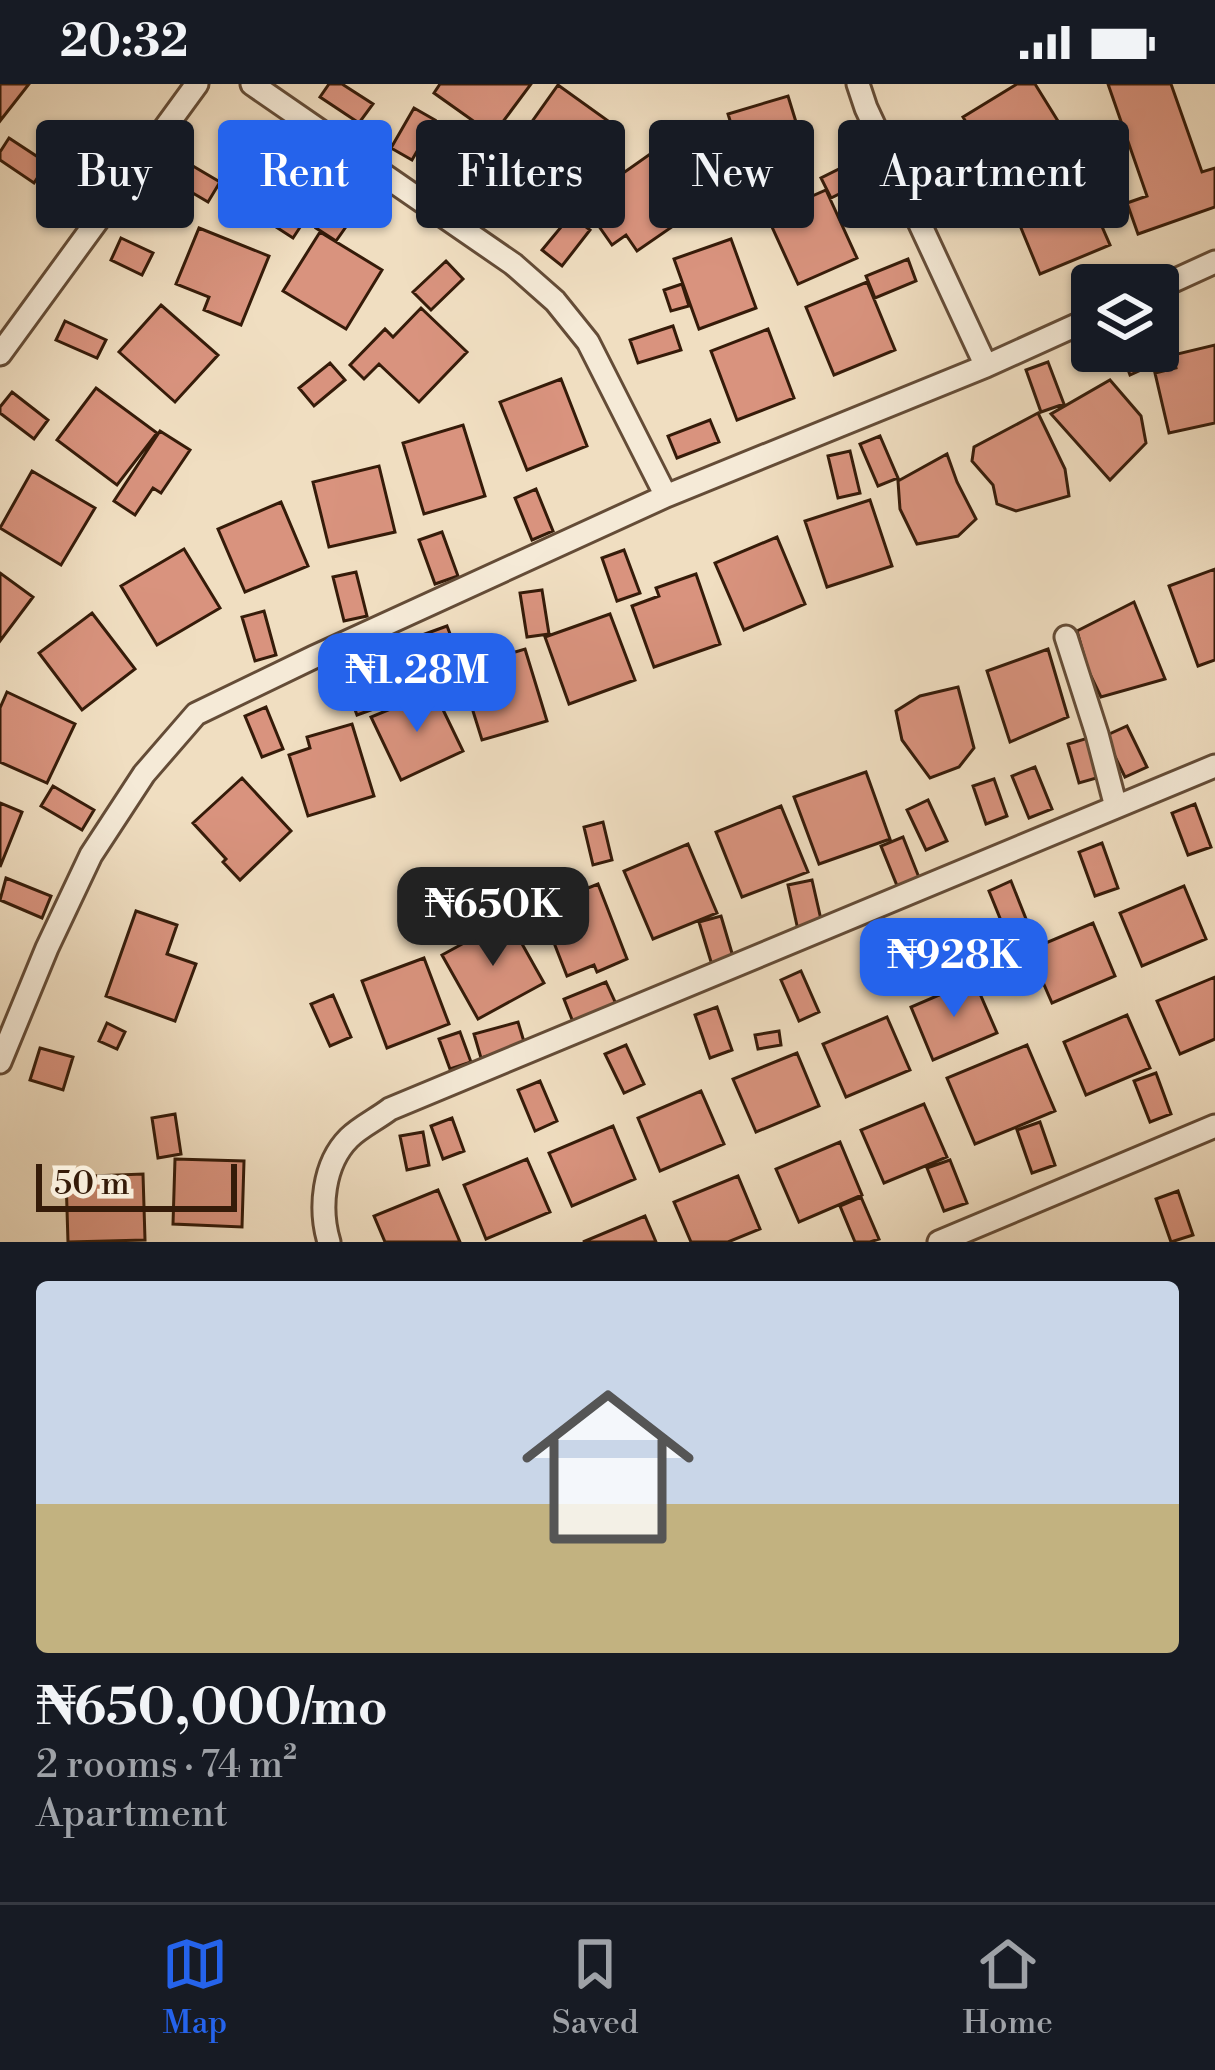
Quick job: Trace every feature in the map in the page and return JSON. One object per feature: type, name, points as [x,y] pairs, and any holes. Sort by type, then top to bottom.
[{"type":"street","points":[[0,354],[197,84]]},
{"type":"street","points":[[252,84],[513,264],[555,301],[588,342],[666,496]]},
{"type":"street","points":[[858,84],[986,366]]},
{"type":"street","points":[[1179,278],[1215,262]]},
{"type":"street","points":[[0,1062],[91,855],[144,775],[196,714],[666,496],[1071,328]]},
{"type":"street","points":[[1066,637],[1116,807]]},
{"type":"street","points":[[329,1242],[323,1224],[326,1175],[348,1139],[390,1109],[1215,766]]},
{"type":"street","points":[[939,1242],[1215,1126]]},
{"type":"building","points":[[0,84],[29,84],[0,121]]},
{"type":"building","points":[[329,84],[342,84],[373,104],[361,120],[354,120],[320,97]]},
{"type":"building","points":[[440,84],[531,84],[504,120],[472,120],[434,93]]},
{"type":"building","points":[[1017,84],[1035,84],[1057,120],[965,120]]},
{"type":"building","points":[[1108,84],[1171,84],[1202,172],[1215,168],[1215,207],[1138,234],[1129,202],[1147,196],[1129,144],[1129,120],[1121,120]]},
{"type":"building","points":[[558,85],[607,120],[533,120]]},
{"type":"building","points":[[788,96],[795,120],[730,120],[728,114]]},
{"type":"building","points":[[414,108],[435,120],[416,120],[412,160],[392,146]]},
{"type":"building","points":[[9,138],[36,156],[34,183],[0,160]]},
{"type":"building","points":[[649,155],[649,228],[670,228],[637,251],[626,235],[612,245],[600,228],[625,228],[625,172]]},
{"type":"building","points":[[194,167],[218,181],[208,202],[194,194]]},
{"type":"building","points":[[838,170],[838,194],[831,198],[821,178]]},
{"type":"building","points":[[826,190],[838,228],[843,228],[857,258],[798,284],[772,228],[814,228],[814,195]]},
{"type":"building","points":[[199,228],[269,256],[241,325],[204,310],[209,297],[176,284]]},
{"type":"building","points":[[278,228],[300,228],[293,238]]},
{"type":"building","points":[[316,228],[345,228],[336,241]]},
{"type":"building","points":[[560,228],[590,230],[562,266],[542,250]]},
{"type":"building","points":[[1021,228],[1103,228],[1110,245],[1040,274]]},
{"type":"building","points":[[320,232],[382,270],[346,329],[283,291]]},
{"type":"building","points":[[121,238],[153,253],[142,275],[111,260]]},
{"type":"building","points":[[731,239],[756,308],[699,329],[674,259]]},
{"type":"building","points":[[908,259],[916,281],[875,298],[866,276]]},
{"type":"building","points":[[446,261],[463,279],[431,310],[413,292]]},
{"type":"building","points":[[867,282],[895,350],[834,375],[806,307]]},
{"type":"building","points":[[682,284],[689,306],[671,311],[664,290]]},
{"type":"building","points":[[161,305],[218,355],[175,402],[119,352]]},
{"type":"building","points":[[421,308],[467,352],[419,402],[379,364],[364,379],[350,365],[385,329],[393,337]]},
{"type":"building","points":[[65,321],[106,340],[97,358],[56,340]]},
{"type":"building","points":[[673,326],[681,350],[638,363],[630,340]]},
{"type":"building","points":[[768,329],[794,398],[737,420],[711,351]]},
{"type":"building","points":[[1215,345],[1215,423],[1169,433],[1155,373],[1179,372],[1179,354]]},
{"type":"building","points":[[1048,362],[1064,404],[1041,412],[1026,370]]},
{"type":"building","points":[[330,363],[345,380],[314,406],[299,388]]},
{"type":"building","points":[[561,379],[587,446],[527,470],[500,402]]},
{"type":"building","points":[[1110,380],[1141,416],[1146,443],[1110,480],[1051,414]]},
{"type":"building","points":[[96,388],[157,433],[117,485],[57,440]]},
{"type":"building","points":[[12,392],[48,420],[34,439],[0,413]]},
{"type":"building","points":[[1038,413],[1065,469],[1069,496],[1016,511],[997,504],[993,485],[972,461],[974,447]]},
{"type":"building","points":[[710,420],[719,442],[677,458],[668,436]]},
{"type":"building","points":[[463,425],[485,496],[424,514],[403,443]]},
{"type":"building","points":[[160,431],[190,450],[161,493],[153,488],[135,515],[114,501]]},
{"type":"building","points":[[880,436],[898,478],[878,486],[860,444]]},
{"type":"building","points":[[850,451],[860,493],[838,498],[828,456]]},
{"type":"building","points":[[947,454],[976,519],[958,536],[917,544],[900,509],[898,481]]},
{"type":"building","points":[[379,466],[395,532],[329,547],[313,482]]},
{"type":"building","points":[[32,471],[95,508],[61,565],[0,528]]},
{"type":"building","points":[[536,489],[553,531],[532,540],[515,498]]},
{"type":"building","points":[[870,500],[892,566],[827,587],[805,521]]},
{"type":"building","points":[[281,502],[308,566],[245,592],[218,529]]},
{"type":"building","points":[[442,532],[458,576],[435,584],[419,540]]},
{"type":"building","points":[[777,537],[805,604],[744,630],[715,563]]},
{"type":"building","points":[[184,549],[220,608],[157,645],[121,586]]},
{"type":"building","points":[[624,550],[640,593],[617,601],[602,558]]},
{"type":"building","points":[[1215,569],[1215,660],[1198,666],[1169,586]]},
{"type":"building","points":[[356,572],[367,616],[344,621],[333,577]]},
{"type":"building","points":[[0,573],[33,597],[0,641]]},
{"type":"building","points":[[696,574],[720,644],[654,667],[632,606],[659,596],[656,588]]},
{"type":"building","points":[[542,590],[549,634],[527,637],[520,593]]},
{"type":"building","points":[[1134,602],[1165,679],[1101,697],[1077,631]]},
{"type":"building","points":[[264,611],[276,655],[255,661],[242,617]]},
{"type":"building","points":[[92,613],[135,669],[82,710],[39,653]]},
{"type":"building","points":[[610,614],[635,680],[569,704],[545,637]]},
{"type":"building","points":[[447,626],[464,670],[442,679],[425,634]]},
{"type":"building","points":[[525,649],[547,721],[482,740],[463,679],[485,673],[482,662]]},
{"type":"building","points":[[1048,649],[1068,717],[1010,742],[987,671]]},
{"type":"building","points":[[363,664],[379,707],[357,715],[341,672]]},
{"type":"building","points":[[958,687],[974,748],[959,767],[930,778],[902,740],[896,711],[920,696]]},
{"type":"building","points":[[434,691],[463,751],[401,780],[371,717]]},
{"type":"building","points":[[7,692],[75,724],[47,783],[0,762],[0,708]]},
{"type":"building","points":[[266,707],[283,749],[262,757],[245,716]]},
{"type":"building","points":[[352,724],[374,796],[308,816],[289,755],[310,748],[307,737]]},
{"type":"building","points":[[1127,726],[1147,767],[1125,777],[1105,736]]},
{"type":"building","points":[[1088,738],[1100,777],[1079,783],[1068,744]]},
{"type":"building","points":[[1035,767],[1052,809],[1029,818],[1012,776]]},
{"type":"building","points":[[866,772],[890,839],[819,864],[794,797]]},
{"type":"building","points":[[242,778],[291,831],[240,880],[193,823]]},
{"type":"building","points":[[994,779],[1007,816],[986,824],[973,786]]},
{"type":"building","points":[[53,786],[94,810],[82,830],[41,806]]},
{"type":"building","points":[[928,800],[947,841],[926,850],[907,810]]},
{"type":"building","points":[[0,803],[22,812],[0,867]]},
{"type":"building","points":[[1195,804],[1211,847],[1188,855],[1172,813]]},
{"type":"building","points":[[781,806],[808,872],[742,897],[716,832]]},
{"type":"building","points":[[603,822],[612,860],[593,865],[584,827]]},
{"type":"building","points":[[903,837],[920,880],[898,888],[881,846]]},
{"type":"building","points":[[1102,843],[1118,888],[1095,896],[1079,852]]},
{"type":"building","points":[[688,844],[717,913],[653,939],[624,871]]},
{"type":"building","points":[[6,878],[51,896],[42,918],[0,900]]},
{"type":"building","points":[[812,880],[822,924],[798,930],[788,885]]},
{"type":"building","points":[[1011,881],[1028,924],[1006,933],[989,891]]},
{"type":"building","points":[[598,884],[627,959],[597,972],[594,965],[567,976],[540,907]]},
{"type":"building","points":[[1184,886],[1206,939],[1142,966],[1120,913]]},
{"type":"building","points":[[136,911],[177,925],[167,954],[196,964],[175,1021],[106,996]]},
{"type":"building","points":[[721,916],[734,960],[712,965],[699,922]]},
{"type":"building","points":[[508,919],[544,983],[478,1019],[442,955]]},
{"type":"building","points":[[1093,923],[1115,976],[1052,1003],[1029,950]]},
{"type":"building","points":[[890,933],[908,975],[886,984],[868,942]]},
{"type":"building","points":[[424,958],[449,1024],[387,1048],[362,981]]},
{"type":"building","points":[[801,971],[819,1012],[799,1021],[781,980]]},
{"type":"building","points":[[1215,977],[1215,1039],[1180,1054],[1157,1001]]},
{"type":"building","points":[[974,980],[997,1033],[933,1060],[911,1007]]},
{"type":"building","points":[[606,982],[616,1004],[573,1022],[564,999]]},
{"type":"building","points":[[333,995],[351,1037],[330,1046],[311,1004]]},
{"type":"building","points":[[717,1007],[732,1050],[710,1058],[695,1015]]},
{"type":"building","points":[[1127,1015],[1150,1068],[1086,1095],[1064,1042]]},
{"type":"building","points":[[887,1017],[910,1070],[846,1097],[823,1044]]},
{"type":"building","points":[[518,1022],[525,1045],[481,1058],[474,1034]]},
{"type":"building","points":[[107,1023],[125,1032],[117,1049],[99,1041]]},
{"type":"building","points":[[779,1031],[781,1045],[758,1049],[755,1035]]},
{"type":"building","points":[[460,1032],[471,1062],[450,1069],[439,1039]]},
{"type":"building","points":[[626,1045],[644,1084],[624,1093],[605,1054]]},
{"type":"building","points":[[1027,1045],[1055,1111],[975,1144],[947,1078]]},
{"type":"building","points":[[40,1048],[73,1057],[63,1090],[30,1080]]},
{"type":"building","points":[[797,1053],[819,1106],[756,1132],[733,1079]]},
{"type":"building","points":[[1156,1073],[1171,1114],[1150,1122],[1134,1081]]},
{"type":"building","points":[[540,1081],[557,1121],[535,1131],[518,1090]]},
{"type":"building","points":[[701,1091],[724,1144],[660,1171],[638,1118]]},
{"type":"building","points":[[924,1104],[947,1157],[884,1183],[861,1130]]},
{"type":"building","points":[[175,1114],[181,1154],[158,1158],[152,1118]]},
{"type":"building","points":[[452,1118],[464,1151],[443,1159],[431,1126]]},
{"type":"building","points":[[1040,1122],[1055,1165],[1032,1173],[1017,1130]]},
{"type":"building","points":[[613,1126],[635,1179],[572,1206],[549,1153]]},
{"type":"building","points":[[423,1132],[429,1165],[407,1170],[400,1136]]},
{"type":"building","points":[[840,1142],[862,1195],[799,1222],[776,1169]]},
{"type":"building","points":[[175,1159],[244,1161],[242,1227],[173,1224]]},
{"type":"building","points":[[527,1159],[550,1212],[486,1239],[464,1185]]},
{"type":"building","points":[[950,1160],[967,1203],[944,1211],[927,1168]]},
{"type":"building","points":[[143,1174],[145,1240],[68,1242],[66,1177]]},
{"type":"building","points":[[738,1176],[760,1229],[728,1242],[691,1242],[674,1202]]},
{"type":"building","points":[[438,1190],[460,1242],[385,1242],[374,1216]]},
{"type":"building","points":[[1178,1191],[1193,1235],[1171,1242],[1156,1199]]},
{"type":"building","points":[[861,1197],[879,1239],[870,1242],[855,1242],[840,1206]]},
{"type":"building","points":[[645,1216],[656,1242],[583,1242]]}]
